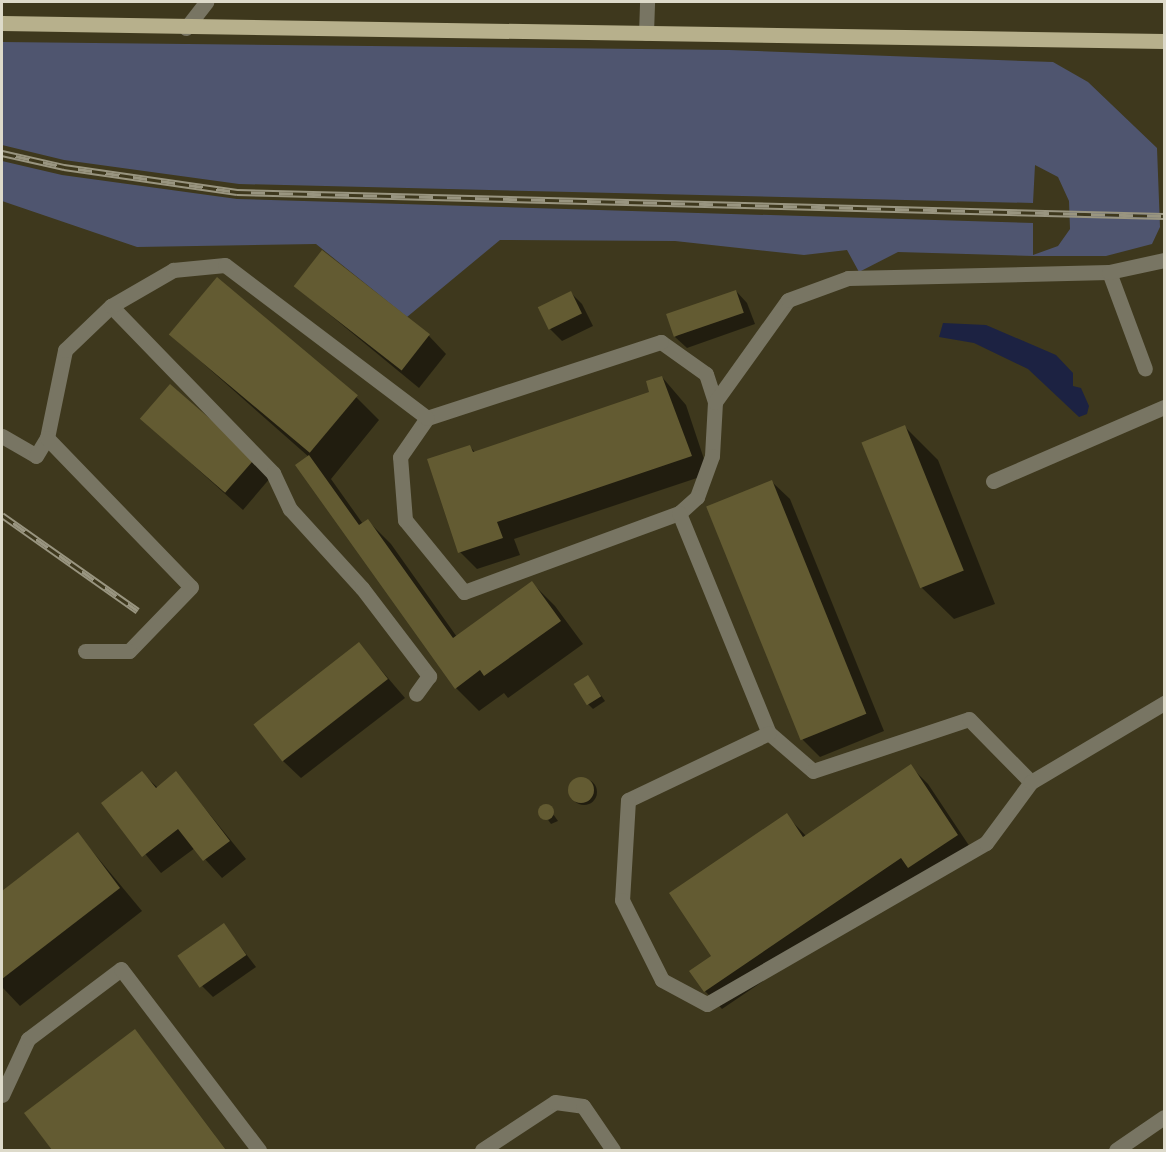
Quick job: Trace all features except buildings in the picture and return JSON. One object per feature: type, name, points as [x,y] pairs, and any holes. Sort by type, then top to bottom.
[{"type":"main road","points":[[2,23],[186,28],[1164,41]]},
{"type":"street","points":[[186,28],[206,2]]},
{"type":"street","points":[[646,2],[646,33]]},
{"type":"street","points":[[716,402],[788,300],[848,278],[1109,272],[1164,260]]},
{"type":"street","points":[[2,436],[36,456],[47,438],[65,350],[111,306],[172,270],[225,265],[427,418]]},
{"type":"street","points":[[1109,272],[1145,369]]},
{"type":"street","points":[[111,306],[273,473],[290,509],[363,588],[429,676],[416,694]]},
{"type":"street","points":[[661,342],[706,374],[716,402],[712,456],[697,497],[679,513],[464,592],[405,520],[400,457],[427,418],[661,342]]},
{"type":"street","points":[[993,481],[1164,407]]},
{"type":"street","points":[[47,438],[191,587],[129,651],[85,651]]},
{"type":"street","points":[[679,513],[769,733],[813,771],[969,719],[1031,783]]},
{"type":"street","points":[[769,733],[627,800],[622,900],[662,980],[707,1004],[986,843],[1031,783],[1164,703]]},
{"type":"street","points":[[2,1095],[28,1039],[121,969],[259,1150]]},
{"type":"street","points":[[482,1150],[555,1102],[583,1106],[613,1150]]},
{"type":"street","points":[[1116,1150],[1164,1117]]},
{"type":"shaded area","points":[[2,42],[729,50],[1053,62],[1088,82],[1157,148],[1160,227],[1152,244],[1106,256],[1033,256],[898,252],[859,272],[847,250],[804,255],[675,241],[500,240],[407,317],[316,244],[137,247],[2,201],[2,161],[62,175],[237,199],[1033,223],[1033,255],[1058,246],[1070,229],[1069,201],[1058,177],[1035,165],[1033,203],[239,184],[64,160],[2,145]]},
{"type":"shaded area","points":[[943,323],[986,325],[1056,355],[1073,373],[1073,386],[1081,388],[1089,406],[1087,414],[1079,417],[1028,369],[974,343],[939,337]]},
{"type":"railway","points":[[2,153],[64,167],[237,192],[1164,216]]},
{"type":"railway","points":[[2,515],[138,611]]}]
